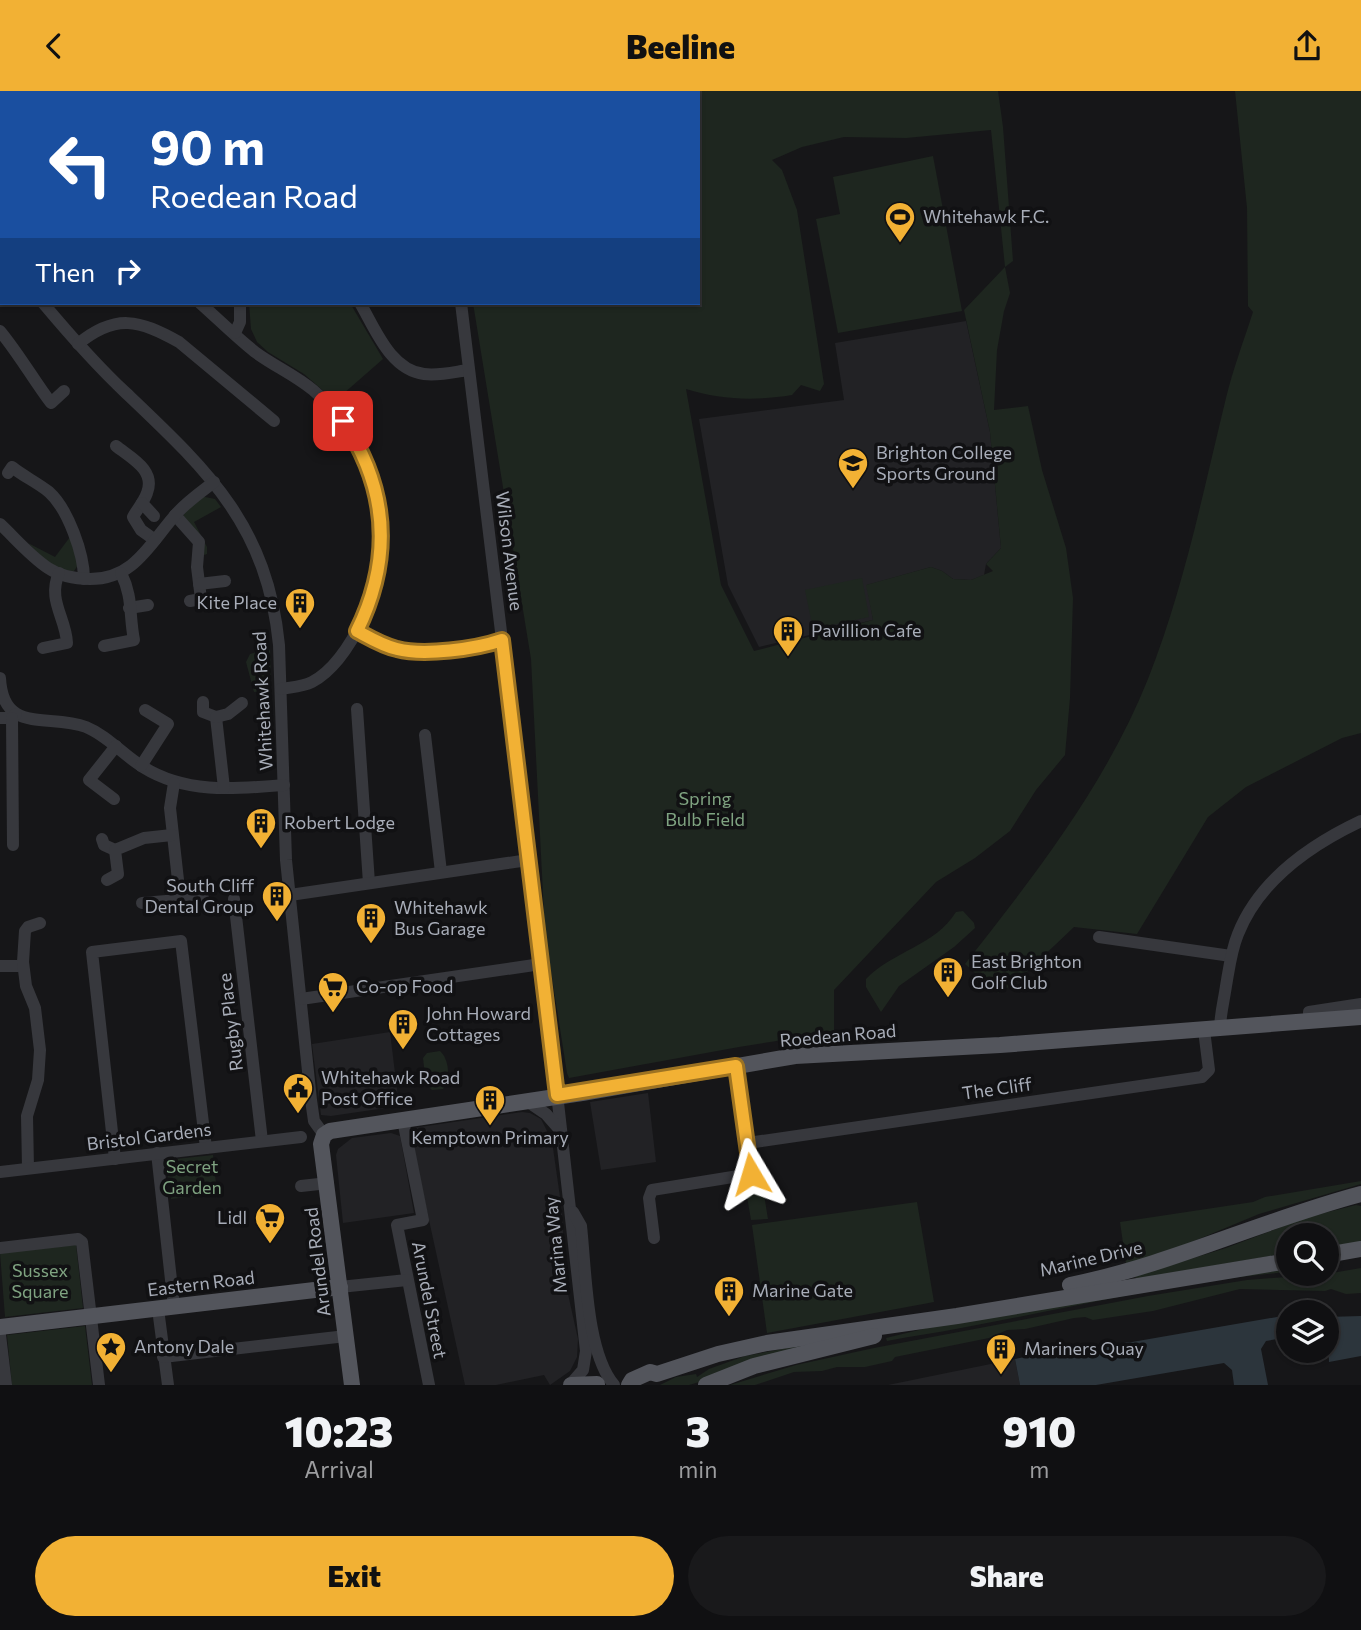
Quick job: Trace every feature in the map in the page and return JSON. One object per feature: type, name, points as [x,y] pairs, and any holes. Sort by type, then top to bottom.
[{"type":"main road","name":"Roedean Road","points":[[324,1135],[333,1130],[795,1056],[1212,1030],[1309,1020],[1356,1011]]},
{"type":"main road","name":"Arundel Road","points":[[324,1135],[321,1144],[352,1385]]},
{"type":"main road","name":"Marine Drive","points":[[843,1331],[867,1322],[1032,1293],[1126,1272],[1163,1262],[1278,1219],[1361,1193]]},
{"type":"main road","name":"Marine Drive","points":[[1342,1199],[1361,1201]]},
{"type":"main road","points":[[1339,1253],[1361,1249]]},
{"type":"main road","name":"Marine Drive","points":[[629,1385],[632,1380],[650,1372],[650,1380],[718,1355],[767,1343],[957,1316],[1276,1263]]},
{"type":"main road","name":"Eastern Road","points":[[0,1327],[340,1287]]},
{"type":"main road","points":[[706,1385],[778,1360],[957,1316]]},
{"type":"main road","points":[[583,1370],[605,1384]]},
{"type":"main road","points":[[571,1385],[605,1384]]},
{"type":"street","name":"Whitehawk Road","points":[[45,305],[119,387],[172,436],[214,482],[239,519],[267,580],[278,631],[290,895],[312,1111],[314,1121],[324,1135]]},
{"type":"street","points":[[202,305],[255,352],[304,383],[330,406],[353,437],[365,461],[379,509],[381,547],[375,587],[357,631],[335,662],[315,680],[281,689]]},
{"type":"street","points":[[235,333],[240,322],[240,305]]},
{"type":"street","points":[[361,305],[391,354],[401,365],[427,375],[468,370]]},
{"type":"street","name":"Wilson Avenue","points":[[461,305],[557,1095]]},
{"type":"street","points":[[78,344],[87,336],[122,322],[141,325],[178,342],[260,417],[274,421]]},
{"type":"street","points":[[0,331],[24,361],[51,403],[64,391]]},
{"type":"street","points":[[21,387],[34,380]]},
{"type":"street","points":[[116,446],[141,466],[149,478],[147,493],[134,513],[134,522],[155,540]]},
{"type":"street","points":[[8,474],[12,467],[55,498],[80,550],[84,579]]},
{"type":"street","points":[[0,524],[41,562],[59,573],[84,579],[103,578],[121,573],[141,559],[175,515],[214,482]]},
{"type":"street","points":[[142,503],[154,516]]},
{"type":"street","points":[[175,515],[199,543],[201,599],[190,601]]},
{"type":"street","points":[[43,648],[67,643],[66,631],[55,599],[54,588],[59,573]]},
{"type":"street","points":[[104,646],[134,640],[129,590],[121,573]]},
{"type":"street","points":[[199,585],[225,581]]},
{"type":"street","points":[[129,608],[148,605]]},
{"type":"street","points":[[357,631],[388,647],[407,651],[450,649],[492,644],[502,640]]},
{"type":"street","points":[[0,678],[2,701],[9,717],[13,845]]},
{"type":"street","points":[[203,702],[203,712],[216,717],[228,714],[242,703]]},
{"type":"street","points":[[357,709],[369,883]]},
{"type":"street","points":[[145,710],[168,724],[182,725]]},
{"type":"street","points":[[9,717],[78,725],[101,735],[141,766],[174,783],[224,788],[284,785]]},
{"type":"street","points":[[216,717],[224,788]]},
{"type":"street","points":[[141,766],[168,724]]},
{"type":"street","points":[[425,736],[441,872]]},
{"type":"street","points":[[114,799],[89,780],[116,746]]},
{"type":"street","points":[[174,783],[170,808],[180,898]]},
{"type":"street","points":[[1212,1030],[1231,956],[1250,909],[1276,877],[1306,853],[1361,821]]},
{"type":"street","points":[[102,839],[104,845],[116,850],[144,838],[172,835]]},
{"type":"street","points":[[116,850],[116,879]]},
{"type":"street","points":[[290,895],[528,860]]},
{"type":"street","points":[[142,903],[203,898]]},
{"type":"street","name":"Rugby Place","points":[[234,899],[262,1141]]},
{"type":"street","points":[[29,1168],[27,1116],[38,1080],[40,1050],[35,1009],[27,992],[23,966],[25,931],[31,924]]},
{"type":"street","points":[[115,1159],[92,952],[181,941],[206,1148]]},
{"type":"street","points":[[1106,942],[1231,956]]},
{"type":"street","points":[[301,999],[541,964]]},
{"type":"street","points":[[0,966],[23,966]]},
{"type":"street","name":"The Cliff","points":[[748,1143],[1202,1077],[1209,1070],[1212,1030]]},
{"type":"street","points":[[654,1238],[649,1198],[652,1190],[751,1179],[736,1066]]},
{"type":"street","name":"Marina Way","points":[[557,1095],[586,1355],[583,1370]]},
{"type":"street","points":[[527,1101],[541,1110],[560,1130]]},
{"type":"street","name":"Arundel Street","points":[[403,1120],[423,1220],[397,1225],[429,1385]]},
{"type":"street","name":"Bristol Gardens","points":[[0,1172],[302,1137]]},
{"type":"street","points":[[157,1153],[166,1308],[163,1357],[168,1385]]},
{"type":"street","points":[[301,1186],[328,1183]]},
{"type":"street","points":[[571,1209],[581,1226],[593,1330],[605,1384]]},
{"type":"street","points":[[0,1248],[78,1239],[82,1242],[99,1385]]},
{"type":"street","name":"Eastern Road","points":[[340,1287],[407,1280]]},
{"type":"street","points":[[0,1335],[6,1385]]},
{"type":"street","points":[[163,1357],[346,1336]]},
{"type":"street","points":[[571,1385],[583,1370]]},
{"type":"shaded area","name":"Brighton College Sports Ground","points":[[966,321],[990,432],[1001,548],[986,564],[984,575],[971,580],[953,579],[931,567],[867,585],[873,620],[759,647],[728,585],[699,419],[844,400],[835,343]]},
{"type":"shaded area","points":[[390,1032],[399,1106],[331,1116],[321,1115],[312,1044]]},
{"type":"shaded area","points":[[648,1093],[656,1162],[601,1170],[590,1102]]},
{"type":"shaded area","points":[[522,1112],[541,1119],[552,1141],[562,1211],[564,1255],[560,1266],[552,1269],[553,1279],[561,1280],[566,1285],[578,1339],[577,1357],[570,1371],[550,1385],[544,1375],[496,1385],[465,1385],[412,1142],[413,1128]]},
{"type":"shaded area","points":[[391,1133],[400,1136],[414,1213],[343,1223],[336,1155],[338,1149],[352,1138]]},
{"type":"shaded area","points":[[1361,1316],[1361,1356],[1339,1360],[1339,1317]]},
{"type":"shaded area","points":[[1276,1317],[1276,1339],[1266,1341],[1261,1349],[1268,1385],[1234,1385],[1232,1370],[1224,1363],[1096,1385],[1020,1385],[1015,1359],[1065,1349],[1132,1342]]},
{"type":"shaded area","points":[[1015,1359],[1020,1385],[888,1385]]},
{"type":"green space","name":"Spring Bulb Field","points":[[700,91],[998,91],[1013,261],[1005,267],[1010,293],[997,350],[994,410],[1028,406],[1042,470],[1066,548],[1073,598],[1065,755],[1036,790],[1010,831],[975,858],[936,882],[834,990],[834,1032],[569,1078],[545,933],[531,659],[473,305],[700,305]],"holes":[[[991,130],[1005,267],[964,310],[990,432],[1001,548],[986,564],[993,571],[971,580],[953,579],[931,567],[866,585],[873,620],[754,651],[721,585],[686,389],[751,399],[792,395],[801,385],[820,391],[824,384],[797,210],[782,170],[772,160],[802,147],[844,137],[906,138]]]},
{"type":"green space","name":"East Brighton Golf Club","points":[[1235,91],[1361,91],[1361,733],[1342,738],[1246,787],[1208,817],[1137,934],[1074,927],[1014,984],[998,993],[965,964],[1067,827],[1112,755],[1131,718],[1161,645],[1172,610],[1229,387],[1253,312],[1248,306],[1247,208]]},
{"type":"green space","points":[[933,156],[962,311],[838,333],[816,219],[840,214],[833,177]]},
{"type":"green space","points":[[249,305],[351,305],[383,359],[335,401],[304,374],[268,352],[257,342],[251,329]]},
{"type":"green space","points":[[200,496],[215,499],[221,507],[194,522],[207,547],[207,554],[201,556],[183,517],[188,504]]},
{"type":"green space","points":[[70,537],[78,565],[74,571],[55,566],[28,543],[55,557]]},
{"type":"green space","points":[[862,578],[869,617],[813,629],[805,590]]},
{"type":"green space","points":[[270,648],[271,690],[254,692],[246,662],[250,654]]},
{"type":"green space","points":[[963,911],[975,928],[954,947],[899,986],[881,1012],[866,987],[866,979],[877,969],[937,933],[956,912]]},
{"type":"green space","points":[[440,1051],[447,1064],[446,1085],[443,1089],[432,1090],[426,1084],[423,1058],[427,1053]]},
{"type":"green space","name":"Secret Garden","points":[[213,1155],[217,1194],[171,1199],[166,1160]]},
{"type":"green space","points":[[1361,1181],[1361,1184],[1259,1214],[1158,1256],[1126,1264],[1120,1222],[1253,1202],[1265,1197]]},
{"type":"green space","points":[[762,1182],[768,1219],[751,1220],[745,1185]]},
{"type":"green space","points":[[917,1202],[934,1302],[767,1333],[752,1225]]},
{"type":"green space","points":[[1361,1206],[1361,1242],[1339,1245],[1339,1223],[1292,1223]]},
{"type":"green space","points":[[1276,1229],[1276,1255],[1136,1279],[1135,1276],[1226,1248]]},
{"type":"green space","name":"Sussex Square","points":[[76,1245],[83,1308],[5,1317],[0,1253]]},
{"type":"green space","points":[[1276,1266],[1276,1273],[1165,1288],[887,1341],[886,1338],[927,1328]]},
{"type":"green space","points":[[1361,1268],[1361,1293],[1346,1294],[1331,1289],[1240,1289],[1153,1311],[1093,1320],[1085,1317],[1074,1318],[1025,1329],[1007,1330],[989,1338],[895,1357],[892,1361],[865,1367],[794,1372],[755,1385],[730,1385],[796,1365],[874,1348],[1148,1296],[1276,1278],[1276,1286],[1339,1286],[1339,1272]]},
{"type":"green space","name":"Sussex Square","points":[[85,1326],[92,1385],[12,1385],[7,1335]]},
{"type":"green space","points":[[862,1334],[689,1385],[660,1385],[676,1377],[696,1374],[697,1377],[709,1369],[745,1356]]},
{"type":"place","name":"Whitehawk F.C.","points":[[900,244]]},
{"type":"place","name":"Brighton College Sports Ground","points":[[853,490]]},
{"type":"place","name":"Kite Place","points":[[300,630]]},
{"type":"place","name":"Pavillion Cafe","points":[[788,658]]},
{"type":"place","name":"Robert Lodge","points":[[261,850]]},
{"type":"place","name":"South Cliff Dental Group","points":[[277,923]]},
{"type":"place","name":"Whitehawk Bus Garage","points":[[371,945]]},
{"type":"place","name":"East Brighton Golf Club","points":[[948,999]]},
{"type":"place","name":"Co-op Food","points":[[333,1014]]},
{"type":"place","name":"John Howard Cottages","points":[[403,1051]]},
{"type":"place","name":"Whitehawk Road Post Office","points":[[298,1115]]},
{"type":"place","name":"Kemptown Primary","points":[[490,1127]]},
{"type":"place","name":"Lidl","points":[[270,1245]]},
{"type":"place","name":"Marine Gate","points":[[729,1318]]},
{"type":"place","name":"Antony Dale","points":[[111,1374]]},
{"type":"place","name":"Mariners Quay","points":[[1001,1376]]},
{"type":"route","points":[[343,421],[370,473],[381,521],[378,574],[357,631],[388,647],[407,651],[450,649],[492,644],[502,640],[557,1095],[736,1066],[751,1174]]}]
